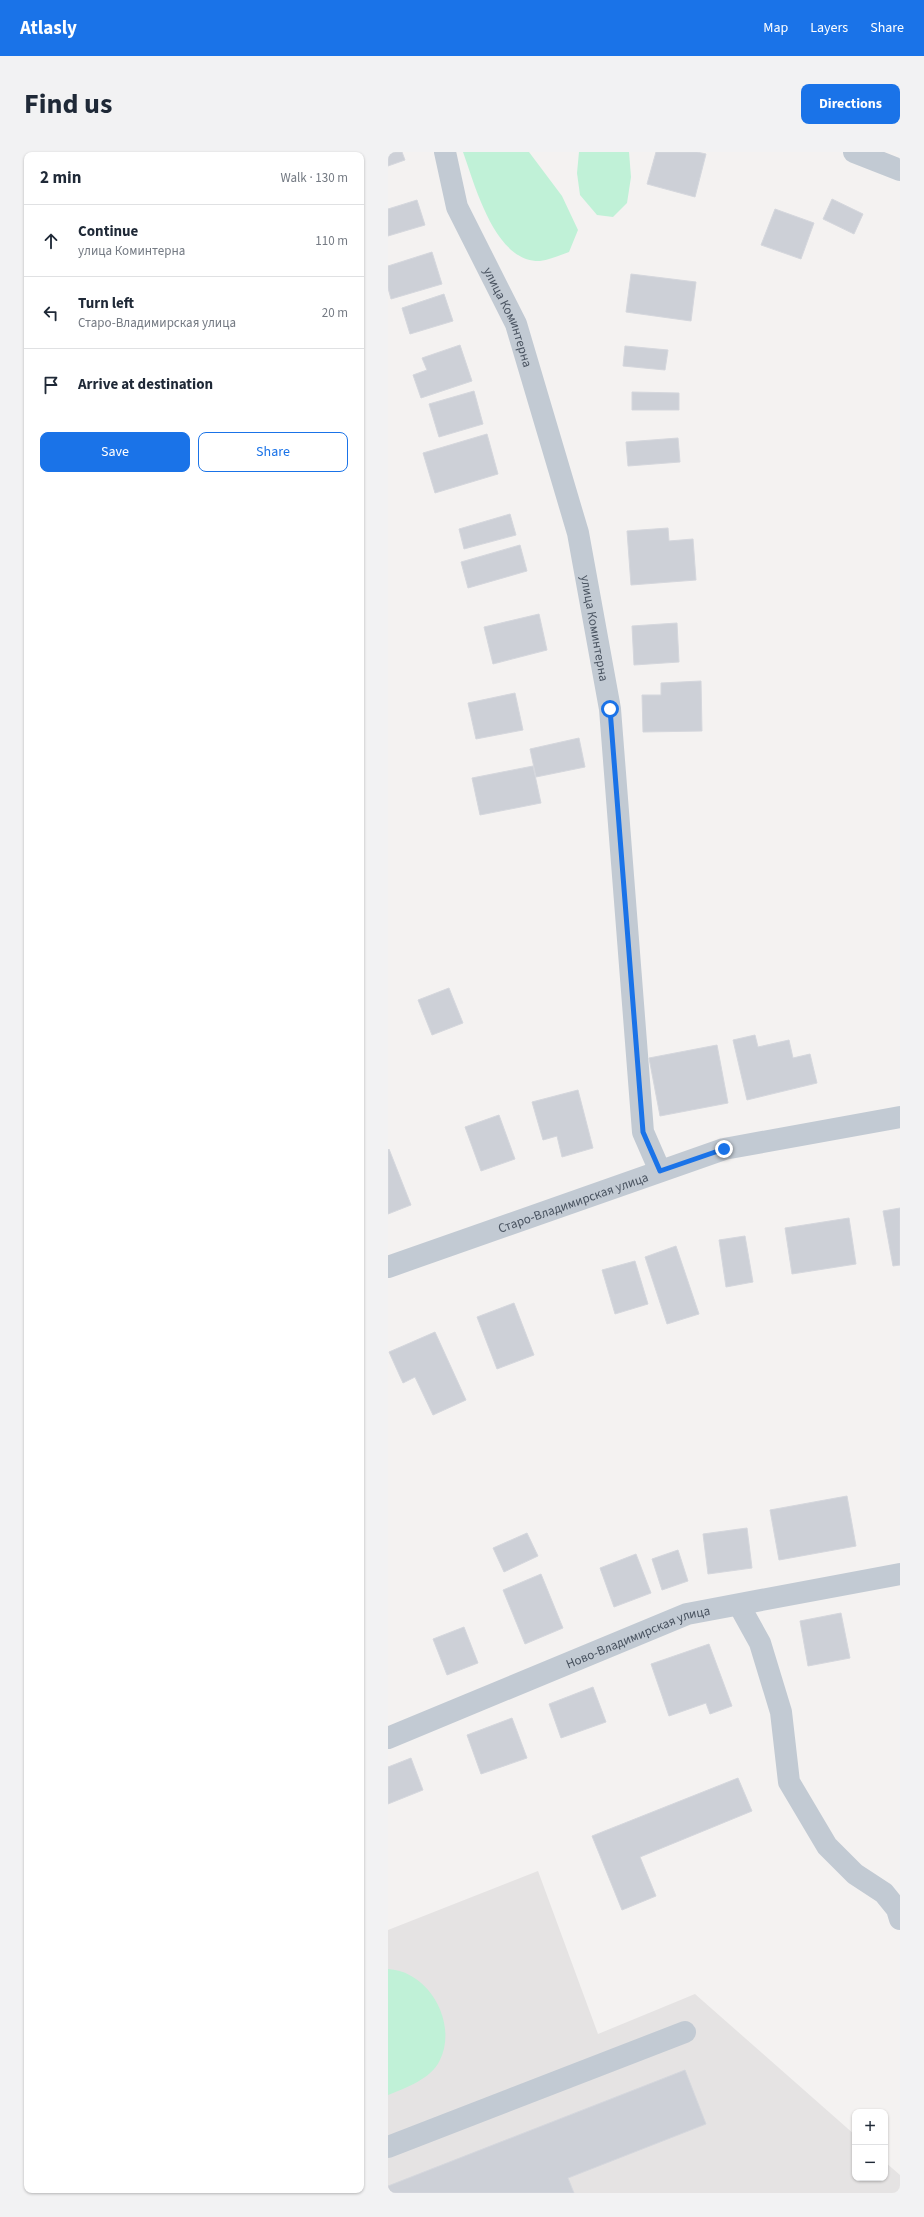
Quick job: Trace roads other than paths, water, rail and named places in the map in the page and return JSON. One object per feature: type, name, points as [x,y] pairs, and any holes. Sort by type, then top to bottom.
[{"type":"street","name":"улица Коминтерна","points":[[445,152],[457,207],[516,324],[578,533],[610,709],[643,1132],[660,1171]]},
{"type":"street","points":[[854,152],[900,170]]},
{"type":"street","name":"Старо-Владимирская улица","points":[[388,1267],[724,1149],[900,1117]]},
{"type":"street","name":"Ново-Владимирская улица","points":[[388,1738],[687,1614],[900,1574]]},
{"type":"street","points":[[739,1605],[760,1643],[781,1712],[789,1782],[828,1846],[855,1874],[884,1893],[897,1909],[900,1919]]},
{"type":"street","points":[[388,2147],[685,2032]]}]
